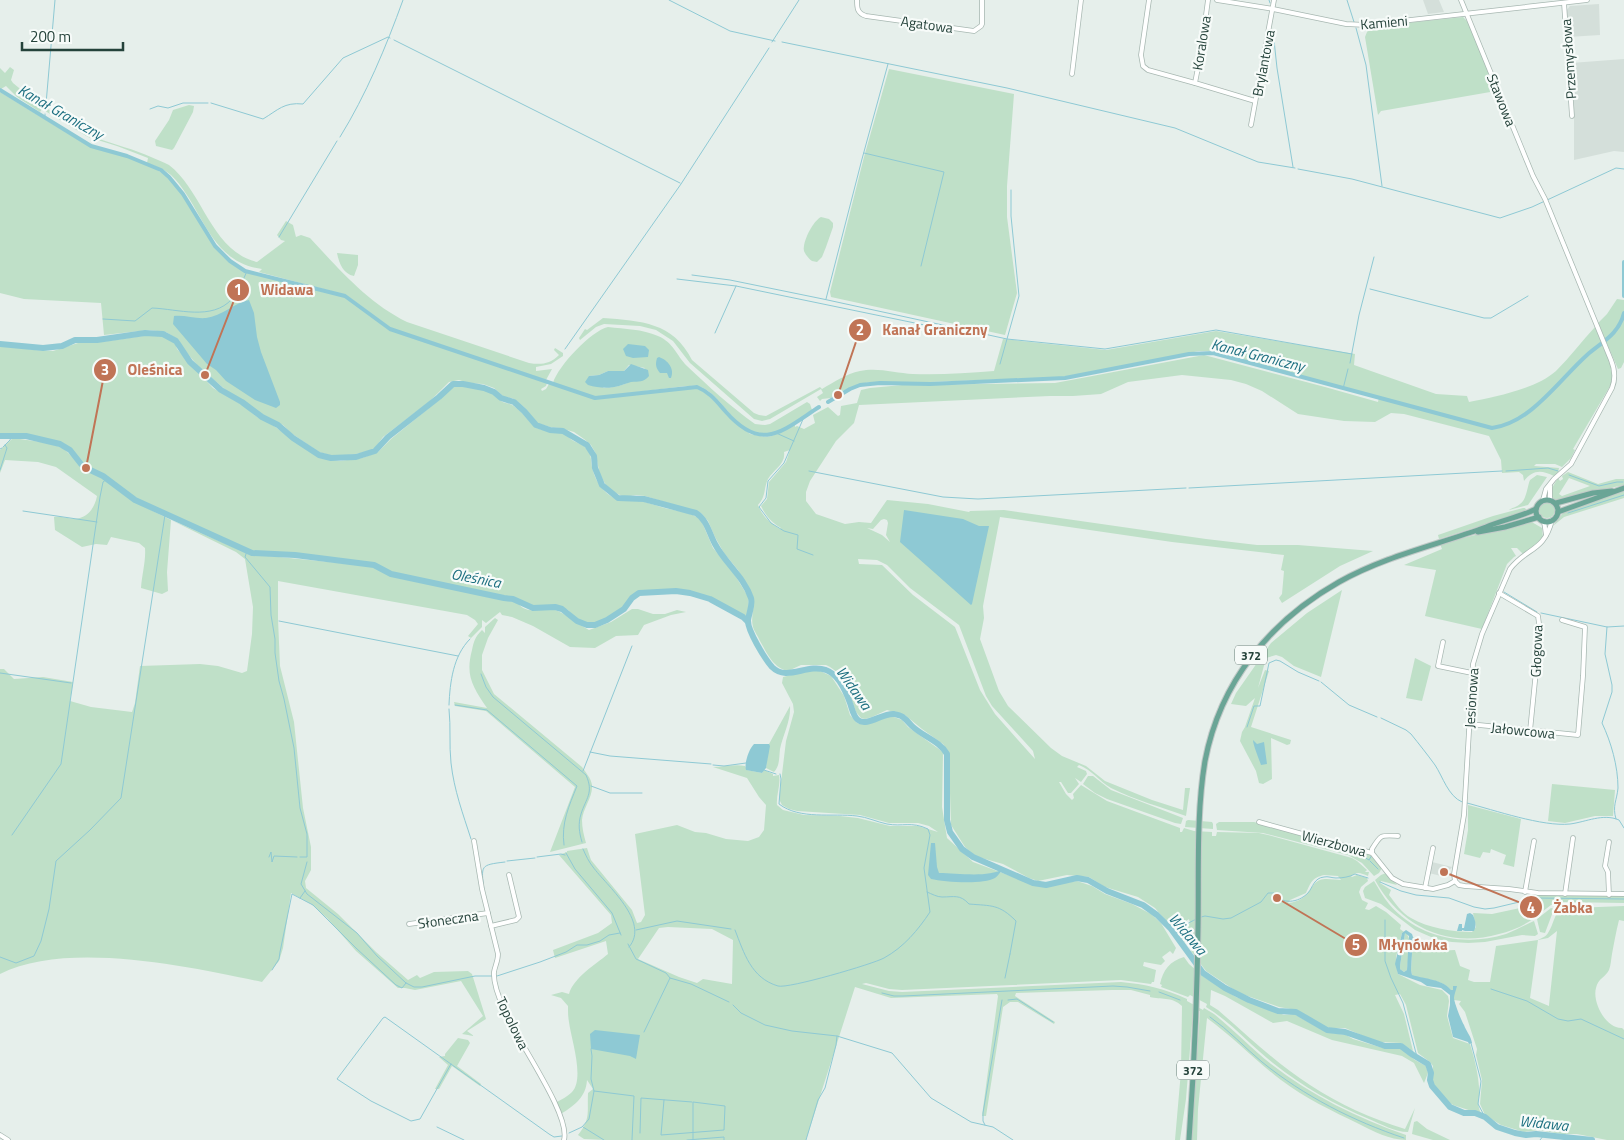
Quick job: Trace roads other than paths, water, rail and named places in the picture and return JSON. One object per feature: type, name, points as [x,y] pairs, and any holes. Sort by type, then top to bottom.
[{"type":"main road","points":[[1558,512],[1624,488]]},
{"type":"main road","points":[[1556,503],[1558,512],[1556,517],[1552,520],[1544,521],[1538,517],[1536,509],[1543,500],[1550,500],[1556,503],[1604,491],[1616,491]]},
{"type":"main road","name":"372","points":[[1189,1140],[1197,1011],[1200,817],[1205,761],[1214,725],[1227,694],[1250,656],[1269,635],[1309,600],[1357,573],[1415,550],[1536,509]]},
{"type":"main road","name":"372","points":[[1472,532],[1505,527],[1538,517]]},
{"type":"street","name":"Agatowa","points":[[857,0],[858,11],[866,16],[974,30],[982,24],[982,0]]},
{"type":"street","points":[[1072,74],[1081,0]]},
{"type":"street","points":[[1149,0],[1141,54],[1143,66],[1148,70],[1195,84]]},
{"type":"street","name":"Koralowa","points":[[1208,0],[1195,84],[1255,101]]},
{"type":"street","name":"Kamieni","points":[[1217,0],[1273,8],[1353,25],[1587,0]]},
{"type":"street","name":"Brylantowa","points":[[1251,126],[1274,0]]},
{"type":"street","name":"Stawowa","points":[[1461,0],[1615,372],[1612,388],[1571,464],[1554,479],[1550,486]]},
{"type":"street","name":"Przemysłowa","points":[[1564,3],[1572,116]]},
{"type":"street","points":[[1550,486],[1550,500]]},
{"type":"street","points":[[1543,500],[1546,489],[1550,486]]},
{"type":"street","points":[[1546,538],[1552,520]]},
{"type":"street","points":[[1544,521],[1546,538]]},
{"type":"street","name":"Jesionowa","points":[[1455,881],[1454,874],[1464,815],[1472,673],[1480,641],[1499,593],[1513,566],[1522,557],[1538,547],[1546,538]]},
{"type":"street","name":"Głogowa","points":[[1499,593],[1538,616],[1540,631],[1530,730]]},
{"type":"street","name":"Jałowcowa","points":[[1469,724],[1578,735],[1585,627],[1562,620]]},
{"type":"street","points":[[1443,642],[1438,666],[1472,673]]},
{"type":"street","name":"Wierzbowa","points":[[1259,822],[1372,853],[1398,883],[1425,888],[1439,888],[1455,881]]},
{"type":"street","points":[[1372,853],[1372,849],[1380,836],[1398,836]]},
{"type":"street","points":[[1565,894],[1572,838]]},
{"type":"street","name":"Topolowa","points":[[474,841],[498,957],[494,976],[506,1016],[540,1074],[560,1115],[565,1129],[564,1140]]},
{"type":"street","points":[[1526,892],[1534,841]]},
{"type":"street","points":[[1609,842],[1605,866],[1608,872],[1609,895]]},
{"type":"street","points":[[1425,888],[1433,848]]},
{"type":"street","points":[[491,926],[516,920],[519,917],[510,875]]},
{"type":"street","points":[[1455,881],[1459,885],[1465,886],[1526,892],[1624,894]]},
{"type":"street","name":"Słoneczna","points":[[409,924],[488,914]]},
{"type":"street","points":[[0,1135],[8,1140]]},
{"type":"water","points":[[249,300],[254,313],[261,352],[280,402],[280,405],[276,408],[255,400],[226,381],[216,370],[207,364],[173,324],[174,316],[212,317]]},
{"type":"water","points":[[628,344],[645,346],[649,350],[648,357],[633,358],[626,356],[623,349]]},
{"type":"water","points":[[659,357],[670,365],[672,371],[671,378],[669,378],[667,373],[660,373],[658,370],[656,363]]},
{"type":"water","points":[[631,364],[648,370],[649,376],[643,381],[631,382],[611,388],[596,387],[585,382],[589,376],[599,375],[608,371],[624,371]]},
{"type":"water","points":[[904,510],[963,519],[979,526],[989,526],[971,605],[900,542]]},
{"type":"water","points":[[1253,740],[1257,744],[1264,742],[1267,764],[1261,765]]},
{"type":"water","points":[[754,744],[769,744],[770,746],[766,768],[762,773],[746,770],[747,756]]},
{"type":"water","points":[[931,843],[935,843],[939,873],[981,874],[997,872],[1003,869],[995,878],[982,882],[954,882],[931,879],[928,875]]},
{"type":"water","points":[[1470,913],[1475,921],[1474,931],[1457,931],[1459,924],[1462,924],[1462,928],[1464,928],[1467,914]]},
{"type":"water","points":[[1406,930],[1413,937],[1412,975],[1438,981],[1451,990],[1453,990],[1453,986],[1457,986],[1454,1000],[1472,1043],[1469,1044],[1453,1037],[1448,1016],[1450,995],[1441,988],[1427,986],[1398,974],[1395,964],[1402,933]],"holes":[[[1405,933],[1409,936],[1407,970],[1404,972],[1400,969],[1400,966]]]},
{"type":"water","points":[[595,1030],[640,1035],[636,1059],[630,1056],[591,1049],[590,1034]]},
{"type":"waterway","points":[[46,104],[55,0]]},
{"type":"waterway","points":[[340,137],[375,70],[403,0]]},
{"type":"waterway","points":[[669,0],[730,31],[775,41]]},
{"type":"waterway","points":[[772,42],[799,0]]},
{"type":"waterway","points":[[1347,0],[1354,22]]},
{"type":"waterway","points":[[1356,28],[1366,65],[1382,186]]},
{"type":"waterway","points":[[1273,31],[1293,167]]},
{"type":"waterway","points":[[211,103],[263,119],[286,105],[303,104],[343,58],[388,37],[390,38]]},
{"type":"waterway","points":[[394,40],[680,183]]},
{"type":"waterway","points":[[782,42],[1007,88],[1175,128],[1258,162],[1295,168]]},
{"type":"waterway","points":[[565,349],[681,184],[769,48]]},
{"type":"waterway","points":[[826,299],[888,64]]},
{"type":"waterway","name":"Kanał Graniczny","points":[[0,90],[91,146],[127,156],[161,170],[183,194],[215,246],[230,261],[245,271],[345,296],[390,329],[595,398],[697,387],[710,394],[739,425],[761,435],[783,430],[819,407]]},
{"type":"waterway","points":[[150,109],[158,106],[168,108],[183,103],[208,103]]},
{"type":"waterway","points":[[279,237],[337,141]]},
{"type":"waterway","points":[[864,153],[944,172],[921,266]]},
{"type":"waterway","points":[[1298,169],[1352,179],[1500,218],[1532,207],[1616,168],[1624,169]]},
{"type":"waterway","points":[[1000,364],[1019,296],[1011,216],[1011,190]]},
{"type":"waterway","points":[[1350,363],[1359,315],[1374,257]]},
{"type":"waterway","name":"Kanał Graniczny","points":[[1624,262],[1624,296]]},
{"type":"waterway","points":[[103,319],[135,321],[152,308],[194,312],[215,310],[224,306],[232,299],[247,271]]},
{"type":"waterway","points":[[692,275],[730,280],[1007,339],[1105,349],[1216,330],[1352,354]]},
{"type":"waterway","points":[[677,279],[736,286],[968,334]]},
{"type":"waterway","points":[[715,333],[736,286]]},
{"type":"waterway","points":[[1370,289],[1484,318],[1491,318],[1528,296]]},
{"type":"waterway","name":"Kanał Graniczny","points":[[828,402],[860,385],[1065,378],[1189,354],[1213,353],[1492,428],[1519,418],[1544,399],[1576,365],[1614,332],[1624,313]]},
{"type":"waterway","name":"Widawa","points":[[0,344],[43,348],[62,346],[75,340],[97,340],[145,333],[163,334],[176,341],[190,362],[221,390],[242,402],[262,417],[278,425],[293,438],[319,455],[331,458],[356,457],[375,451],[388,437],[453,384],[484,388],[494,392],[501,398],[514,402],[536,425],[550,430],[563,431],[587,445],[594,456],[595,468],[602,485],[618,498],[644,499],[696,513],[700,516],[719,551],[748,590],[751,598],[748,625],[757,644],[772,667],[784,673],[819,668],[826,670],[834,675],[841,684],[858,720],[866,722],[889,714],[902,716],[916,730],[944,749],[947,754],[947,820],[950,832],[962,849],[973,857],[1033,883],[1046,885],[1077,878],[1088,880],[1107,891],[1143,905],[1157,915],[1171,929],[1203,973],[1225,988],[1278,1011],[1296,1012],[1327,1030],[1345,1032],[1385,1046],[1401,1046],[1428,1064],[1432,1086],[1450,1107],[1464,1113],[1475,1113],[1485,1117],[1497,1127],[1515,1133],[1592,1140]]},
{"type":"waterway","points":[[1343,389],[1348,369]]},
{"type":"waterway","points":[[804,417],[784,463],[768,481],[766,498],[759,507],[771,523],[784,531],[798,535],[797,549],[813,555]]},
{"type":"waterway","points":[[776,433],[794,441]]},
{"type":"waterway","points":[[3,447],[12,435]]},
{"type":"waterway","name":"Oleśnica","points":[[0,436],[26,436],[60,444],[70,450],[86,468],[103,476],[135,500],[252,553],[295,555],[374,565],[391,574],[513,599],[533,608],[555,607],[562,609],[577,621],[587,625],[595,625],[607,620],[624,609],[632,598],[639,593],[676,591],[710,599],[743,617],[748,622]]},
{"type":"waterway","points":[[0,470],[7,448],[5,445]]},
{"type":"waterway","points":[[1506,471],[1548,468],[1558,471]]},
{"type":"waterway","points":[[809,471],[943,497],[978,499],[1186,488]]},
{"type":"waterway","points":[[1189,488],[1502,471]]},
{"type":"waterway","points":[[1569,475],[1599,486],[1623,482]]},
{"type":"waterway","points":[[12,835],[61,764],[100,497],[103,482],[107,479]]},
{"type":"waterway","points":[[1568,513],[1624,495]]},
{"type":"waterway","points":[[23,511],[97,522]]},
{"type":"waterway","points":[[0,957],[16,963],[34,956],[41,941],[49,909],[56,861],[121,798],[165,515]]},
{"type":"waterway","points":[[247,551],[245,557],[270,587],[271,615],[279,681],[294,748],[300,808],[307,834],[307,857],[300,857]]},
{"type":"waterway","points":[[1504,592],[1537,612]]},
{"type":"waterway","points":[[1541,613],[1607,627],[1624,626]]},
{"type":"waterway","points":[[279,621],[458,656]]},
{"type":"waterway","points":[[1607,627],[1605,654],[1612,692],[1602,723],[1611,746],[1617,771],[1618,788],[1614,810],[1616,819]]},
{"type":"waterway","points":[[449,705],[453,670],[460,653],[470,639]]},
{"type":"waterway","points":[[583,771],[632,646]]},
{"type":"waterway","points":[[1247,727],[1254,706],[1260,706],[1269,663],[1276,660],[1280,661],[1298,672],[1319,681]]},
{"type":"waterway","points":[[0,673],[71,683]]},
{"type":"waterway","points":[[481,674],[486,687],[493,697],[586,775],[589,791],[579,821],[582,842]]},
{"type":"waterway","points":[[1321,682],[1349,705],[1377,717]]},
{"type":"waterway","points":[[455,705],[487,710],[577,786],[565,822],[564,845]]},
{"type":"waterway","points":[[449,709],[452,773],[471,839]]},
{"type":"waterway","points":[[1381,718],[1411,734],[1435,765],[1449,791],[1462,802]]},
{"type":"waterway","points":[[590,752],[610,756],[711,764]]},
{"type":"waterway","points":[[713,765],[724,766],[746,763]]},
{"type":"waterway","points":[[764,770],[776,774]]},
{"type":"waterway","points":[[735,930],[745,956],[755,971],[769,982],[778,986],[785,986],[831,975],[884,958],[910,938],[930,912],[924,868],[930,835],[928,829],[917,825],[887,824],[857,816],[816,815],[787,809],[779,804],[780,774]]},
{"type":"waterway","points":[[591,786],[610,793],[642,793]]},
{"type":"waterway","points":[[1467,803],[1546,823],[1570,824],[1607,817],[1619,820],[1624,828]]},
{"type":"waterway","points":[[583,849],[592,865],[631,915],[634,937],[629,947]]},
{"type":"waterway","points":[[269,857],[271,852],[272,862],[274,856],[297,857]]},
{"type":"waterway","points":[[1351,852],[1369,860],[1372,855]]},
{"type":"waterway","points":[[566,853],[575,869],[612,913],[621,935]]},
{"type":"waterway","points":[[537,857],[565,855]]},
{"type":"waterway","points":[[507,861],[535,858]]},
{"type":"waterway","points":[[1370,861],[1378,869]]},
{"type":"waterway","points":[[307,862],[301,884],[307,894],[357,933],[377,956],[406,983],[414,987],[475,976],[497,976],[566,952],[577,945],[587,945],[600,941],[609,935],[620,933]]},
{"type":"waterway","points":[[484,890],[482,876],[484,868],[491,864],[505,862]]},
{"type":"waterway","points":[[1201,917],[1231,918],[1261,902],[1268,893],[1274,893],[1277,897],[1286,901],[1295,901],[1308,893],[1316,881],[1321,878],[1341,878],[1355,874],[1368,878]]},
{"type":"waterway","points":[[1380,882],[1416,895],[1449,898],[1485,909],[1536,898],[1624,899]]},
{"type":"waterway","points":[[300,898],[305,891]]},
{"type":"waterway","points":[[927,892],[940,897],[960,897],[969,904],[995,907],[1005,911],[1016,921],[1010,954]]},
{"type":"waterway","points":[[272,970],[279,959],[292,894],[313,905],[396,985],[402,988],[406,983]]},
{"type":"waterway","points":[[490,916],[492,922]]},
{"type":"waterway","points":[[1177,938],[1185,926],[1197,919]]},
{"type":"waterway","points":[[1385,920],[1385,961],[1403,1003],[1417,1057]]},
{"type":"waterway","points":[[636,930],[677,921],[731,929]]},
{"type":"waterway","points":[[628,944],[636,959],[666,973],[670,978]]},
{"type":"waterway","points":[[1005,978],[1010,954]]},
{"type":"waterway","points":[[644,1032],[670,978],[691,984],[729,1002]]},
{"type":"waterway","points":[[882,993],[903,996],[1113,986],[1150,991]]},
{"type":"waterway","points":[[1491,989],[1527,1001],[1558,1019],[1568,1021],[1581,1019],[1624,1039]]},
{"type":"waterway","points":[[1159,992],[1180,1000]]},
{"type":"waterway","points":[[1008,1000],[1017,999],[1053,1022]]},
{"type":"waterway","points":[[985,1125],[983,1113],[1002,1000]]},
{"type":"waterway","points":[[733,1005],[741,1013],[765,1025],[792,1031],[837,1036],[892,1053],[931,1098],[971,1122],[993,1127],[1013,1140]]},
{"type":"waterway","points":[[451,1064],[420,1119],[411,1121],[371,1101],[337,1079],[385,1017],[549,1134],[554,1137],[562,1136]]},
{"type":"waterway","points":[[1210,1017],[1262,1062],[1312,1097],[1366,1124],[1404,1138]]},
{"type":"waterway","points":[[806,1140],[818,1100],[825,1088],[837,1036]]},
{"type":"waterway","points":[[1471,1043],[1481,1081],[1478,1104],[1485,1117]]},
{"type":"waterway","points":[[569,1133],[582,1127],[589,1119],[594,1091],[591,1079],[591,1049]]},
{"type":"waterway","points":[[594,1091],[634,1096],[632,1140]]},
{"type":"waterway","points":[[640,1133],[641,1098],[692,1102]]},
{"type":"waterway","points":[[664,1100],[661,1135],[724,1130],[725,1106],[693,1102],[693,1140]]},
{"type":"waterway","points":[[437,1127],[464,1140]]},
{"type":"waterway","points":[[583,1127],[604,1140]]},
{"type":"waterway","name":"Widawa","points":[[1540,1140],[1544,1135]]},
{"type":"waterway","points":[[687,1140],[724,1137],[724,1140]]},
{"type":"place","name":"Widawa","points":[[205,375]]},
{"type":"place","name":"Kanał Graniczny","points":[[838,395]]},
{"type":"place","name":"Oleśnica","points":[[86,468]]},
{"type":"place","name":"Żabka","points":[[1444,872]]},
{"type":"place","name":"Młynówka","points":[[1277,898]]}]
